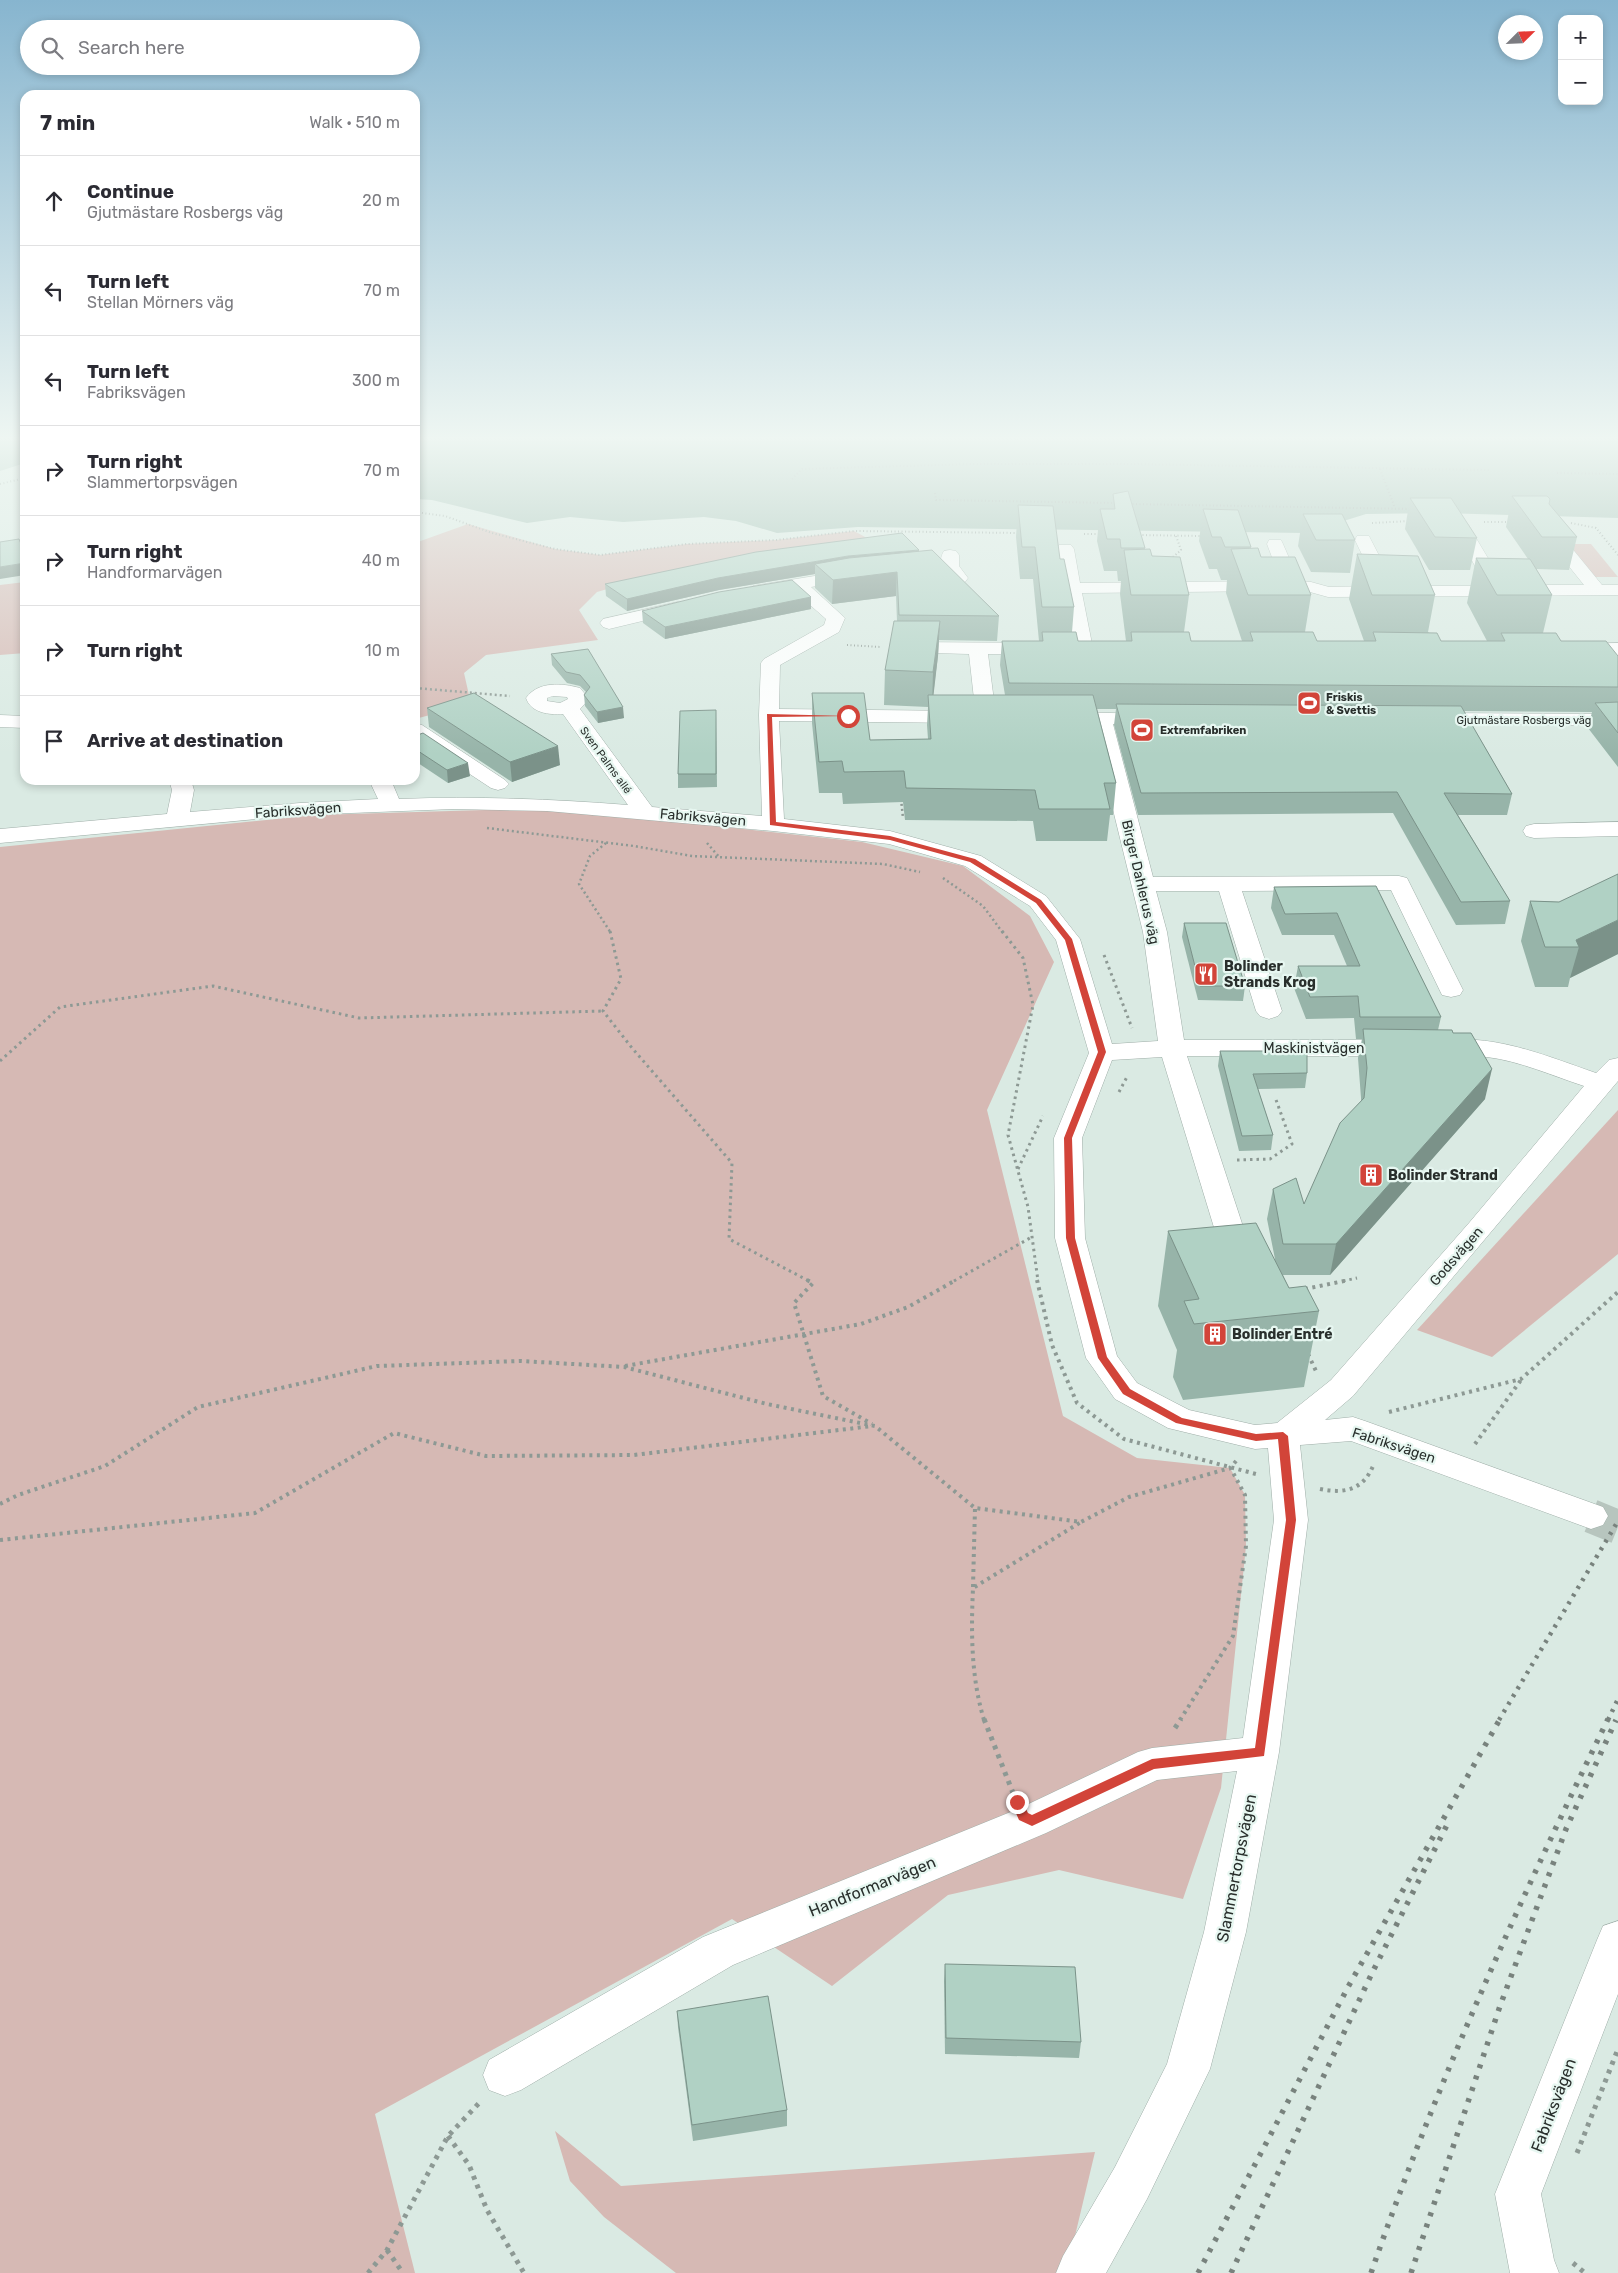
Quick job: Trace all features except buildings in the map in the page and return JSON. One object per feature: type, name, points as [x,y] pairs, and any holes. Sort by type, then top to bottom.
[{"type":"street","points":[[1370,542],[1389,591]]},
{"type":"street","points":[[1470,542],[1497,589]]},
{"type":"street","points":[[1558,542],[1597,590]]},
{"type":"street","points":[[1275,544],[1292,587]]},
{"type":"street","points":[[1064,549],[1074,588],[1084,649]]},
{"type":"street","points":[[1160,558],[1168,587]]},
{"type":"street","points":[[739,594],[868,573]]},
{"type":"street","points":[[773,824],[769,715],[771,663],[832,628],[836,618],[797,584]]},
{"type":"street","points":[[1074,588],[1292,587],[1311,588],[1328,592],[1497,589],[1618,590]]},
{"type":"street","points":[[607,624],[692,604]]},
{"type":"street","points":[[891,648],[978,650],[1104,649]]},
{"type":"street","points":[[1557,650],[1618,649]]},
{"type":"street","points":[[769,715],[996,718],[978,650]]},
{"type":"street","name":"Sven Palms allé","points":[[536,698],[540,694],[552,690],[573,692],[579,699],[568,708],[644,812]]},
{"type":"street","points":[[1044,718],[1175,718]]},
{"type":"street","name":"Birger Dahlerus väg","points":[[1101,718],[1155,932],[1172,1048],[1238,1257]]},
{"type":"street","name":"Gjutmästare Rosbergs väg","points":[[1412,719],[1618,720]]},
{"type":"street","points":[[0,721],[20,722]]},
{"type":"street","points":[[420,732],[498,784]]},
{"type":"street","points":[[177,821],[183,790],[182,785]]},
{"type":"street","points":[[382,785],[390,805]]},
{"type":"street","name":"Fabriksvägen","points":[[0,836],[300,809],[454,803],[547,805],[773,824],[890,838],[972,861],[1038,901],[1068,939],[1102,1052],[1068,1138],[1070,1238],[1102,1358],[1126,1391],[1180,1420],[1256,1437],[1353,1429],[1591,1516]]},
{"type":"street","points":[[1534,831],[1618,829]]},
{"type":"street","points":[[1143,884],[1399,883],[1451,990]]},
{"type":"street","points":[[1228,884],[1269,1010]]},
{"type":"street","points":[[1102,1052],[1172,1048]]},
{"type":"street","name":"Maskinistvägen","points":[[1172,1048],[1487,1049],[1609,1075]]},
{"type":"street","name":"Godsvägen","points":[[1283,1436],[1342,1388],[1479,1230],[1609,1075]]},
{"type":"street","name":"Slammertorpsvägen","points":[[1080,2273],[1131,2183],[1188,2069],[1225,1932],[1260,1752],[1291,1520],[1283,1436]]},
{"type":"street","name":"Handformarvägen","points":[[505,2075],[718,1951],[1032,1821],[1152,1764],[1260,1752]]},
{"type":"street","name":"Fabriksvägen","points":[[1550,2264],[1531,2267],[1518,2194],[1618,1940]]},
{"type":"path","points":[[528,542],[555,549],[600,555],[687,544],[730,542]]},
{"type":"path","points":[[1160,558],[1175,557],[1181,550],[1178,542]]},
{"type":"path","points":[[1607,542],[1618,555]]},
{"type":"path","points":[[848,645],[870,646]]},
{"type":"path","points":[[420,688],[536,698]]},
{"type":"path","points":[[899,790],[904,826]]},
{"type":"path","points":[[482,827],[606,842],[692,856],[883,864],[922,872]]},
{"type":"path","points":[[603,1011],[621,979],[612,934],[579,884],[590,856],[606,842]]},
{"type":"path","points":[[941,876],[982,906],[1023,958],[1033,1005],[1008,1135],[1028,1207],[1030,1238],[1052,1345],[1077,1403],[1124,1439],[1230,1468],[1334,1493],[1350,1491],[1362,1485],[1370,1475],[1388,1412],[1522,1380]]},
{"type":"path","points":[[0,1061],[60,1007],[213,986],[359,1018],[603,1011]]},
{"type":"path","points":[[603,1011],[732,1163],[729,1239],[813,1283],[794,1303],[823,1396],[875,1426],[975,1508],[1081,1522]]},
{"type":"path","points":[[1116,1098],[1140,1050]]},
{"type":"path","points":[[1242,1160],[1270,1159],[1292,1144],[1275,1097]]},
{"type":"path","points":[[624,1366],[861,1324],[908,1307],[1030,1238]]},
{"type":"path","points":[[1298,1290],[1357,1278]]},
{"type":"path","points":[[1473,1447],[1522,1380],[1618,1292]]},
{"type":"path","points":[[1304,1345],[1320,1379]]},
{"type":"path","points":[[0,1504],[18,1495],[105,1466],[198,1407],[377,1366],[521,1360],[624,1366],[767,1404],[875,1426]]},
{"type":"path","points":[[0,1540],[256,1512],[394,1433],[486,1456],[634,1456],[875,1426]]},
{"type":"path","points":[[973,1588],[1081,1522],[1129,1497],[1230,1468]]},
{"type":"path","points":[[1152,1764],[1232,1636],[1246,1546],[1245,1495],[1230,1468]]},
{"type":"path","points":[[975,1508],[970,1634],[978,1699],[998,1759],[1023,1817],[1032,1821]]},
{"type":"path","points":[[1575,2156],[1618,2049]]},
{"type":"path","points":[[368,2273],[388,2250],[448,2136],[505,2075]]},
{"type":"path","points":[[448,2136],[469,2165],[487,2210],[524,2273]]},
{"type":"path","points":[[388,2250],[403,2273]]},
{"type":"path","points":[[1550,2264],[1585,2273]]},
{"type":"shaded area","points":[[420,542],[531,542],[555,549],[600,555],[687,544],[844,542],[652,576],[597,592],[579,610],[598,640],[486,655],[464,673],[471,704],[420,718]]},
{"type":"shaded area","points":[[1567,544],[1591,544],[1618,577],[1593,577]]},
{"type":"shaded area","points":[[20,583],[20,653],[0,655],[0,585]]},
{"type":"shaded area","points":[[551,808],[862,842],[963,866],[1030,916],[1054,962],[987,1110],[1063,1416],[1137,1458],[1230,1468],[1245,1495],[1246,1546],[1221,1788],[1183,1899],[1059,1870],[948,1895],[832,1986],[732,1919],[375,2114],[415,2273],[0,2273],[0,847],[316,815]]},
{"type":"shaded area","points":[[1618,1110],[1618,1254],[1492,1357],[1417,1330]]},
{"type":"shaded area","points":[[555,2131],[621,2186],[1095,2152],[1069,2261],[1060,2273],[676,2273],[604,2217],[570,2181]]},
{"type":"tunnel","points":[[1591,1516],[1618,1527]]},
{"type":"railway","points":[[1499,1720],[1618,1521]]},
{"type":"railway","points":[[1608,1720],[1618,1699]]},
{"type":"railway","points":[[1198,2273],[1348,1987],[1500,1719]]},
{"type":"railway","points":[[1371,2273],[1423,2131],[1481,1992],[1543,1855],[1608,1719]]},
{"type":"railway","points":[[1411,2273],[1500,2006],[1566,1829],[1616,1720]]},
{"type":"railway","points":[[1231,2273],[1372,1973],[1448,1823]]},
{"type":"place","name":"Friskis & Svettis","points":[[1309,703]]},
{"type":"place","name":"Extremfabriken","points":[[1142,730]]},
{"type":"place","name":"Bolinder Strands Krog","points":[[1206,974]]},
{"type":"place","name":"Bolinder Strand","points":[[1371,1175]]},
{"type":"place","name":"Bolinder Entré","points":[[1215,1334]]},
{"type":"route","points":[[848,716],[769,715],[773,824],[890,838],[972,861],[1038,901],[1068,939],[1102,1052],[1068,1138],[1070,1238],[1102,1358],[1126,1391],[1180,1420],[1256,1437],[1283,1436],[1291,1520],[1260,1752],[1152,1764],[1032,1821],[1023,1817],[1017,1802]]}]
